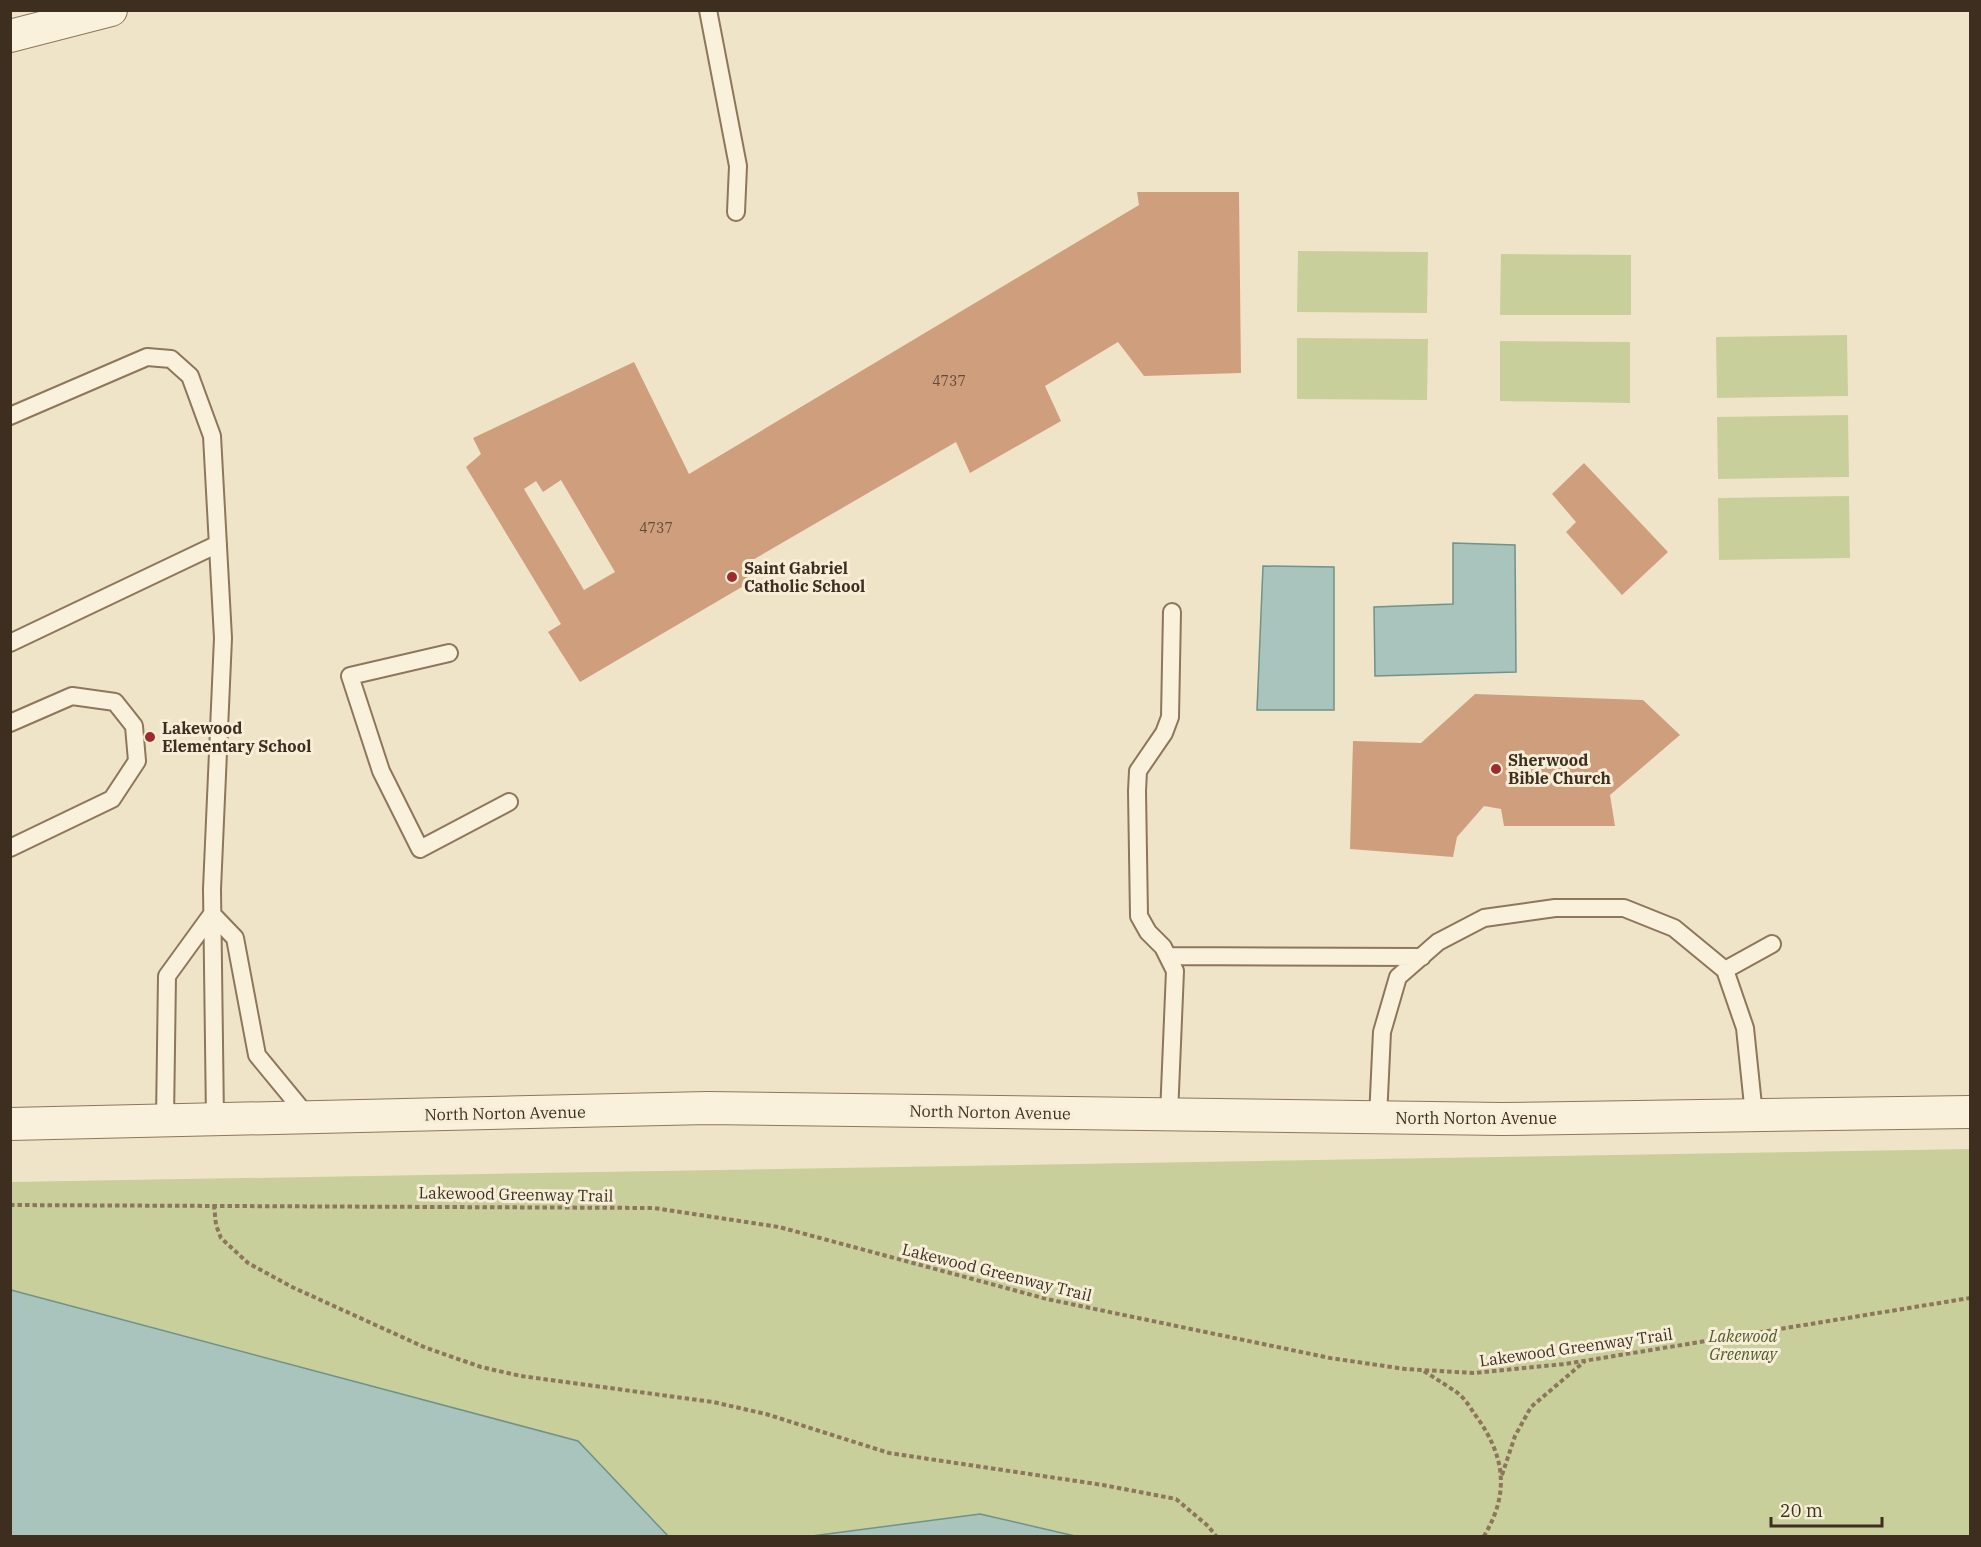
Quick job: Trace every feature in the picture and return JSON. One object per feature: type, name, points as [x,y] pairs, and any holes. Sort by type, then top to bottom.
[{"type":"street","points":[[10,36],[111,10]]},
{"type":"street","name":"North Norton Avenue","points":[[10,1124],[708,1108],[1502,1119],[1971,1112]]},
{"type":"lane","points":[[708,10],[738,166],[736,212]]},
{"type":"lane","points":[[10,416],[147,357],[171,359],[190,376],[212,436],[223,638],[212,914],[215,1119]]},
{"type":"lane","points":[[10,643],[218,544]]},
{"type":"lane","points":[[1169,1115],[1175,971],[1168,956],[1139,916],[1137,791],[1138,771],[1164,733],[1170,717],[1172,612]]},
{"type":"lane","points":[[449,653],[350,676],[381,771],[420,849],[509,802]]},
{"type":"lane","points":[[10,723],[72,696],[115,702],[134,726],[137,761],[112,799],[10,848]]},
{"type":"lane","points":[[1378,1118],[1382,1032],[1398,977],[1438,942],[1484,918],[1555,908],[1624,908],[1674,928],[1725,970],[1745,1028],[1754,1115]]},
{"type":"lane","points":[[212,914],[235,938],[257,1054],[308,1118]]},
{"type":"lane","points":[[165,1120],[167,976],[212,914]]},
{"type":"lane","points":[[1725,970],[1772,944]]},
{"type":"lane","points":[[1168,956],[1422,957]]},
{"type":"path","name":"Lakewood Greenway Trail","points":[[10,1205],[654,1208],[779,1227],[1047,1299],[1330,1358],[1424,1371],[1474,1373],[1586,1360],[1971,1299]]},
{"type":"path","points":[[214,1205],[216,1225],[221,1238],[248,1263],[292,1287],[424,1347],[481,1367],[521,1376],[714,1402],[766,1414],[889,1453],[1059,1478],[1176,1499],[1208,1526],[1216,1536]]},
{"type":"path","points":[[1501,1479],[1515,1436],[1531,1407],[1586,1360]]},
{"type":"path","points":[[1424,1371],[1461,1396],[1490,1436],[1501,1466],[1502,1493],[1491,1525],[1484,1536]]},
{"type":"green space","points":[[1298,251],[1428,252],[1427,313],[1297,312]]},
{"type":"green space","points":[[1501,254],[1631,255],[1631,315],[1500,315]]},
{"type":"green space","points":[[1847,335],[1848,396],[1717,398],[1716,337]]},
{"type":"green space","points":[[1297,338],[1428,339],[1427,400],[1297,399]]},
{"type":"green space","points":[[1500,341],[1630,342],[1630,403],[1500,401]]},
{"type":"green space","points":[[1848,415],[1849,477],[1718,479],[1717,417]]},
{"type":"green space","points":[[1849,496],[1850,558],[1719,560],[1718,498]]},
{"type":"green space","name":"Lakewood Greenway","points":[[1970,1149],[1970,1536],[11,1536],[10,1182]]},
{"type":"water","points":[[1453,543],[1515,545],[1516,672],[1375,676],[1374,607],[1453,604]]},
{"type":"water","points":[[1263,566],[1334,567],[1334,710],[1257,710]]},
{"type":"water","points":[[11,1290],[578,1441],[668,1536],[11,1536]]},
{"type":"water","points":[[980,1514],[1075,1536],[812,1536]]},
{"type":"building","name":"Saint Gabriel Catholic School","points":[[1137,192],[1239,192],[1241,373],[1144,376],[1118,342],[1045,386],[1061,421],[970,473],[956,442],[744,565],[752,581],[580,682],[548,632],[561,624],[466,467],[481,454],[473,438],[634,362],[689,474],[1139,205]],"holes":[[[561,480],[615,572],[584,590],[524,489],[536,481],[543,492]]]},
{"type":"building","points":[[1584,463],[1668,552],[1622,595],[1566,532],[1576,522],[1552,494]]},
{"type":"building","name":"Sherwood Bible Church","points":[[1475,694],[1643,700],[1680,735],[1610,795],[1615,826],[1504,826],[1501,809],[1484,806],[1457,837],[1453,857],[1350,849],[1353,741],[1421,743]]},
{"type":"place","name":"Saint Gabriel Catholic School","points":[[732,577]]},
{"type":"place","name":"Lakewood Elementary School","points":[[150,737]]},
{"type":"place","name":"Sherwood Bible Church","points":[[1496,769]]}]
